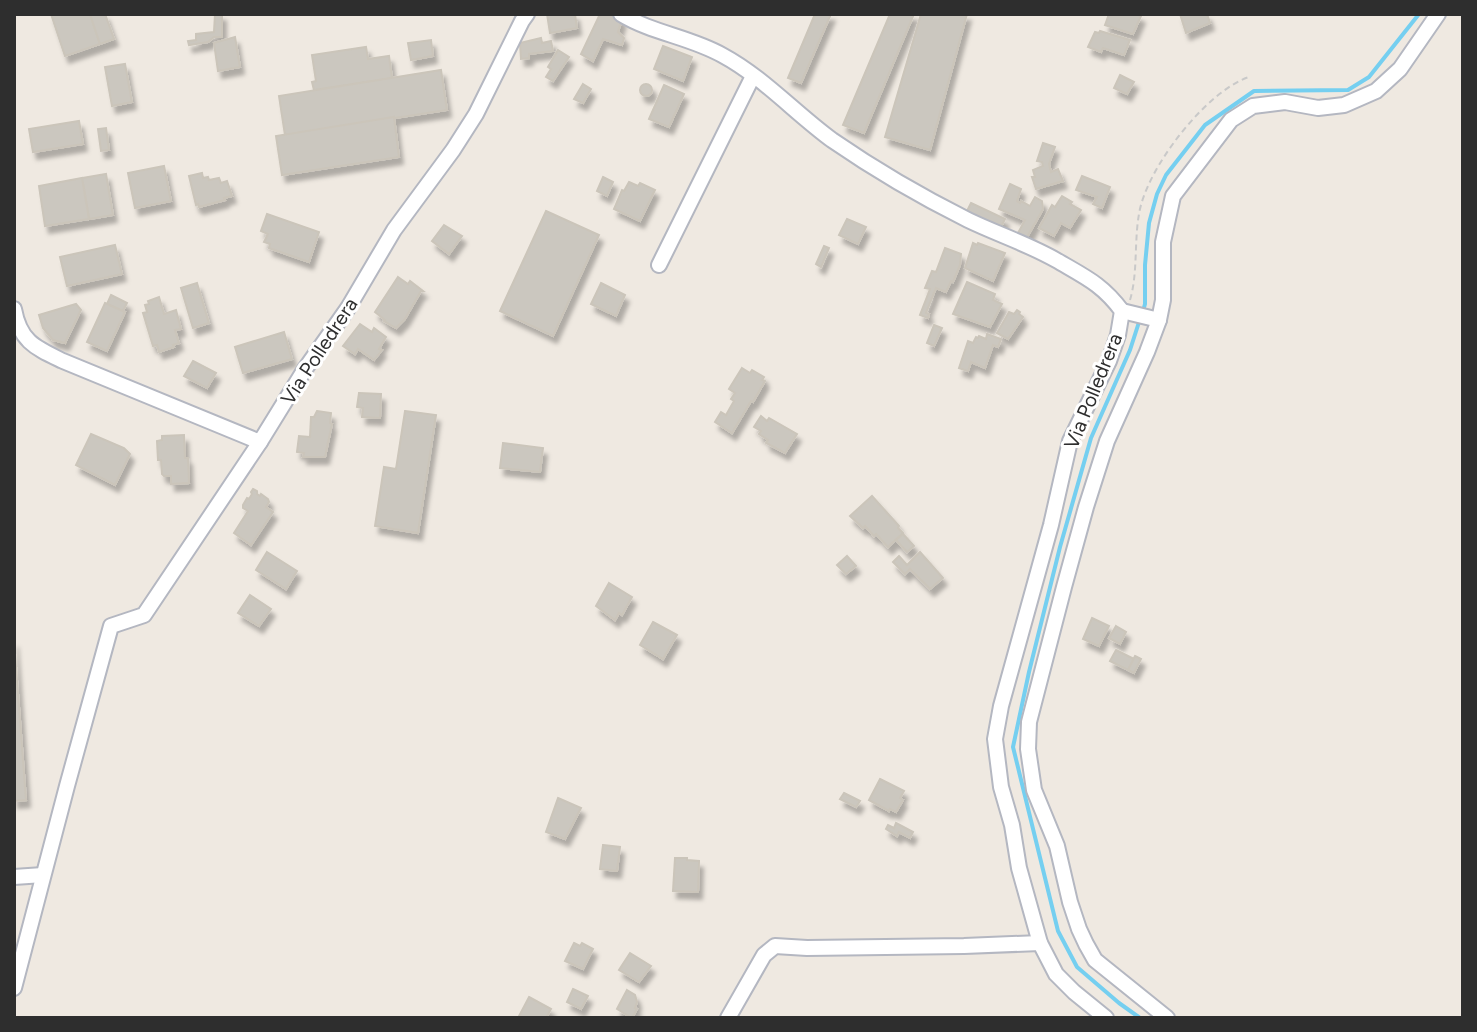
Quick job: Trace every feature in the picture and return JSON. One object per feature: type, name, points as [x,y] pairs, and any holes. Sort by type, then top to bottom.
[{"type":"street","name":"Via Polledrera","points":[[43,875],[111,626],[144,615],[348,308],[394,230],[476,114],[527,14]]},
{"type":"street","name":"Via Polledrera","points":[[621,14],[635,23],[708,48],[730,59],[832,139],[967,219],[1048,256],[1099,284],[1127,312],[1109,361],[1070,441],[995,739],[1001,787],[1040,943],[1056,974],[1106,1018]]},
{"type":"street","points":[[1167,1018],[1095,960],[1070,902],[1057,846],[1034,790],[1028,749],[1029,722],[1086,507],[1107,441],[1147,352],[1163,300],[1163,242],[1173,196],[1231,120],[1253,106],[1285,102],[1318,108],[1344,105],[1376,91],[1400,69],[1438,14]]},
{"type":"street","points":[[659,265],[753,76]]},
{"type":"street","points":[[14,309],[23,334],[33,346],[260,442]]},
{"type":"street","points":[[1127,312],[1157,319]]},
{"type":"street","points":[[14,877],[43,875],[14,988]]},
{"type":"street","points":[[728,1018],[764,955],[775,946],[1040,943]]},
{"type":"building","points":[[51,14],[90,14],[100,44],[65,56]]},
{"type":"building","points":[[90,14],[105,14],[114,39],[100,44]]},
{"type":"building","points":[[215,14],[222,14],[222,37],[189,45],[188,41],[196,40],[196,34],[214,32]]},
{"type":"building","points":[[547,14],[575,14],[577,28],[550,33]]},
{"type":"building","points":[[600,14],[612,14],[622,19],[618,32],[624,38],[622,45],[603,39],[593,61],[581,54]]},
{"type":"building","points":[[815,14],[831,14],[801,83],[788,78]]},
{"type":"building","points":[[890,14],[914,14],[864,133],[843,125]]},
{"type":"building","points":[[921,14],[967,14],[930,150],[885,137]]},
{"type":"building","points":[[1109,14],[1141,16],[1133,34],[1105,25]]},
{"type":"building","points":[[1180,14],[1207,14],[1210,23],[1186,33]]},
{"type":"building","points":[[1095,32],[1130,40],[1124,55],[1088,47]]},
{"type":"building","points":[[235,37],[240,67],[218,71],[214,43]]},
{"type":"building","points":[[541,38],[542,43],[551,41],[553,51],[529,54],[529,58],[521,59],[520,43]]},
{"type":"building","points":[[431,40],[433,56],[411,60],[408,43]]},
{"type":"building","points":[[663,46],[692,57],[683,81],[654,69]]},
{"type":"building","points":[[366,47],[368,59],[389,56],[392,78],[314,90],[312,82],[316,81],[312,55]]},
{"type":"building","points":[[558,50],[569,57],[553,81],[546,77]]},
{"type":"building","points":[[125,64],[132,102],[112,106],[105,67]]},
{"type":"building","points":[[441,70],[447,110],[285,135],[279,96]]},
{"type":"building","points":[[1120,75],[1134,82],[1127,94],[1114,88]]},
{"type":"building","points":[[583,84],[591,89],[583,103],[574,99]]},
{"type":"building","points":[[646,84],[652,90],[646,96],[640,90]]},
{"type":"building","points":[[664,85],[684,94],[669,127],[649,119]]},
{"type":"building","points":[[394,117],[399,157],[282,175],[276,136]]},
{"type":"building","points":[[79,121],[83,144],[33,152],[29,129]]},
{"type":"building","points":[[106,128],[109,150],[101,151],[98,129]]},
{"type":"building","points":[[1043,143],[1055,147],[1049,164],[1051,172],[1058,169],[1063,181],[1036,189],[1033,170],[1043,166],[1042,162],[1037,161]]},
{"type":"building","points":[[164,166],[171,201],[135,208],[128,173]]},
{"type":"building","points":[[202,173],[203,178],[208,177],[209,180],[219,178],[221,183],[227,181],[232,196],[199,207],[196,205],[189,176]]},
{"type":"building","points":[[106,174],[113,215],[89,219],[82,178]]},
{"type":"building","points":[[1082,176],[1110,187],[1102,208],[1093,204],[1097,197],[1076,190]]},
{"type":"building","points":[[603,177],[613,182],[607,196],[597,191]]},
{"type":"building","points":[[82,178],[89,219],[45,226],[39,186]]},
{"type":"building","points":[[629,182],[655,190],[640,221],[614,209]]},
{"type":"building","points":[[1010,184],[1021,189],[1017,201],[1020,203],[1030,206],[1035,197],[1042,201],[1043,209],[1026,239],[1017,235],[1025,220],[999,209]]},
{"type":"building","points":[[1062,196],[1081,210],[1070,228],[1061,223],[1054,236],[1039,228],[1052,205],[1055,207]]},
{"type":"building","points":[[971,203],[1005,219],[1000,229],[966,213]]},
{"type":"building","points":[[546,211],[599,235],[553,336],[500,311]]},
{"type":"building","points":[[267,214],[319,232],[309,262],[269,248],[270,244],[264,242],[268,234],[261,231]]},
{"type":"building","points":[[847,219],[866,227],[858,244],[839,235]]},
{"type":"building","points":[[444,225],[462,236],[449,254],[432,241]]},
{"type":"building","points":[[973,243],[1005,253],[993,281],[965,268]]},
{"type":"building","points":[[115,245],[122,274],[67,286],[60,257]]},
{"type":"building","points":[[824,246],[829,248],[821,267],[816,264]]},
{"type":"building","points":[[945,248],[961,254],[960,265],[946,292],[936,288],[926,313],[929,314],[928,318],[920,315],[930,289],[925,288],[932,271],[936,272]]},
{"type":"building","points":[[398,277],[423,291],[396,328],[375,312]]},
{"type":"building","points":[[967,282],[995,294],[993,300],[1002,304],[990,327],[953,314]]},
{"type":"building","points":[[197,283],[209,323],[193,328],[181,288]]},
{"type":"building","points":[[601,283],[625,295],[616,316],[591,304]]},
{"type":"building","points":[[111,295],[127,303],[123,311],[107,304]]},
{"type":"building","points":[[159,297],[164,314],[176,310],[181,329],[175,330],[179,343],[159,352],[157,345],[153,346],[143,313],[147,312],[145,305],[149,304],[148,301]]},
{"type":"building","points":[[105,303],[125,312],[107,351],[87,342]]},
{"type":"building","points":[[76,304],[81,310],[65,343],[53,340],[43,328],[39,315]]},
{"type":"building","points":[[1017,310],[1023,317],[1008,339],[997,333],[1009,312],[1014,314]]},
{"type":"building","points":[[360,324],[372,332],[374,328],[386,337],[379,349],[382,350],[374,360],[358,349],[355,354],[343,346]]},
{"type":"building","points":[[934,325],[942,328],[934,346],[927,343]]},
{"type":"building","points":[[284,332],[292,359],[243,373],[235,347]]},
{"type":"building","points":[[987,334],[1001,339],[998,347],[993,345],[985,368],[971,362],[968,371],[959,368],[968,341],[973,343],[979,336],[986,339]]},
{"type":"building","points":[[193,361],[216,373],[207,388],[184,376]]},
{"type":"building","points":[[742,368],[750,373],[752,370],[764,377],[762,380],[765,381],[732,433],[715,422],[721,412],[726,415],[734,401],[731,399],[735,393],[729,389]]},
{"type":"building","points":[[359,393],[381,394],[380,418],[362,417],[363,408],[357,407]]},
{"type":"building","points":[[317,411],[331,413],[332,424],[325,457],[303,457],[304,453],[297,452],[299,436],[310,437],[311,417]]},
{"type":"building","points":[[405,411],[436,415],[418,533],[375,526],[384,467],[396,469]]},
{"type":"building","points":[[761,416],[797,434],[785,453],[766,443],[768,440],[754,427]]},
{"type":"building","points":[[91,434],[124,448],[130,454],[115,485],[76,465]]},
{"type":"building","points":[[184,435],[189,483],[171,484],[171,476],[162,474],[157,441],[162,440],[162,436]]},
{"type":"building","points":[[503,443],[543,448],[540,472],[500,468]]},
{"type":"building","points":[[253,489],[268,499],[266,507],[273,512],[251,545],[234,533],[248,511],[243,505]]},
{"type":"building","points":[[872,496],[903,533],[888,547],[876,534],[874,536],[850,516]]},
{"type":"building","points":[[903,534],[914,546],[907,552],[896,540]]},
{"type":"building","points":[[267,552],[297,571],[286,589],[256,570]]},
{"type":"building","points":[[920,552],[943,578],[930,589],[910,569],[905,574],[893,562],[899,556],[907,565]]},
{"type":"building","points":[[847,556],[856,566],[846,574],[837,565]]},
{"type":"building","points":[[609,583],[632,597],[622,615],[619,613],[615,620],[596,606]]},
{"type":"building","points":[[250,595],[271,609],[259,626],[238,613]]},
{"type":"building","points":[[1092,618],[1109,626],[1099,646],[1083,639]]},
{"type":"building","points":[[653,622],[677,635],[663,659],[640,645]]},
{"type":"building","points":[[1116,626],[1126,632],[1120,644],[1109,638]]},
{"type":"building","points":[[14,640],[26,800],[14,801]]},
{"type":"building","points":[[1116,650],[1134,659],[1128,670],[1110,661]]},
{"type":"building","points":[[1135,656],[1141,659],[1134,673],[1128,670]]},
{"type":"building","points":[[880,779],[904,791],[896,812],[869,800]]},
{"type":"building","points":[[844,793],[860,801],[856,807],[840,799]]},
{"type":"building","points":[[558,798],[581,808],[565,839],[546,832]]},
{"type":"building","points":[[896,823],[913,832],[910,838],[899,832],[897,836],[886,829],[888,825],[894,828]]},
{"type":"building","points":[[603,845],[620,847],[617,871],[600,869]]},
{"type":"building","points":[[675,858],[699,861],[698,892],[673,891]]},
{"type":"building","points":[[574,943],[580,946],[582,943],[593,949],[583,969],[565,961]]},
{"type":"building","points":[[630,953],[651,966],[639,982],[619,970]]},
{"type":"building","points":[[573,989],[588,996],[581,1009],[567,1002]]},
{"type":"building","points":[[627,990],[635,995],[637,1002],[632,1018],[617,1009]]},
{"type":"building","points":[[529,997],[551,1009],[546,1018],[518,1018]]},
{"type":"waterway","points":[[1143,311],[1149,223],[1157,194],[1166,175],[1205,125],[1254,91],[1348,90],[1369,77],[1419,14]]},
{"type":"waterway","points":[[1140,319],[1130,350],[1091,438],[1060,547],[1013,747],[1058,931],[1077,967],[1140,1018]]}]
